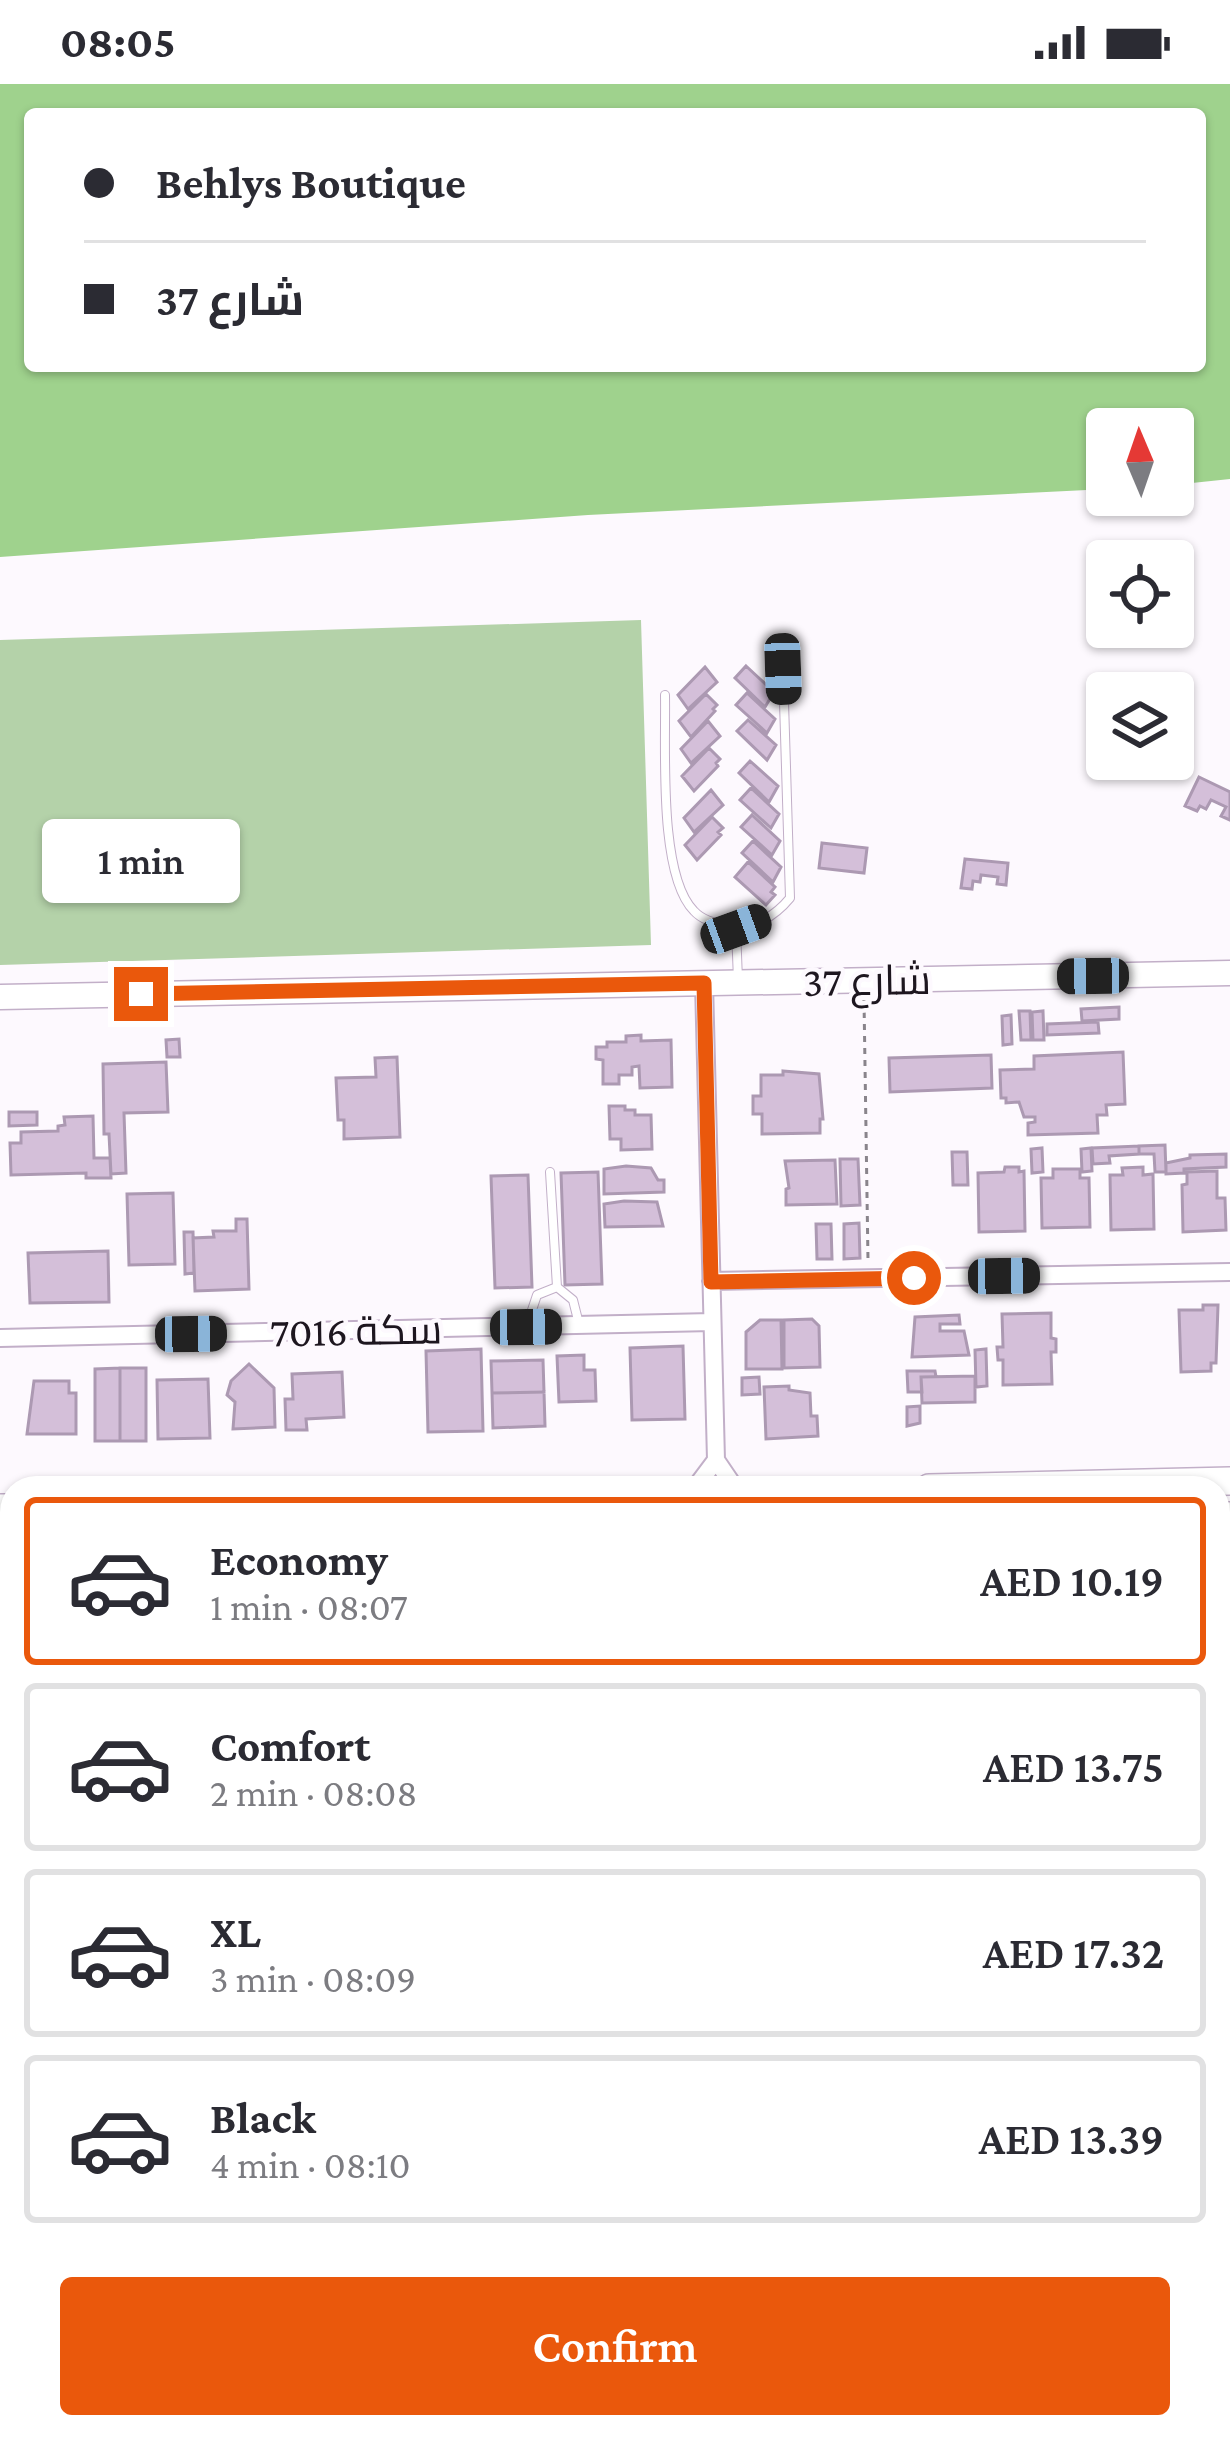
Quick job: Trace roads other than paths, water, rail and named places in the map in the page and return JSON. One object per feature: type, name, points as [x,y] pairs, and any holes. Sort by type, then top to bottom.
[{"type":"street","name":"شارع 37","points":[[0,998],[1230,973]]},
{"type":"street","points":[[704,983],[716,1460],[727,1476]]},
{"type":"street","points":[[711,1282],[1230,1272]]},
{"type":"street","name":"سكة 7016","points":[[0,1338],[712,1322]]},
{"type":"street","points":[[704,1476],[716,1460]]},
{"type":"lane","points":[[665,695],[674,879],[697,916],[736,929],[776,915],[790,898],[783,669]]},
{"type":"lane","points":[[736,929],[738,982]]},
{"type":"lane","points":[[550,1172],[557,1287],[574,1300],[579,1325]]},
{"type":"lane","points":[[526,1327],[537,1295],[557,1287]]}]
